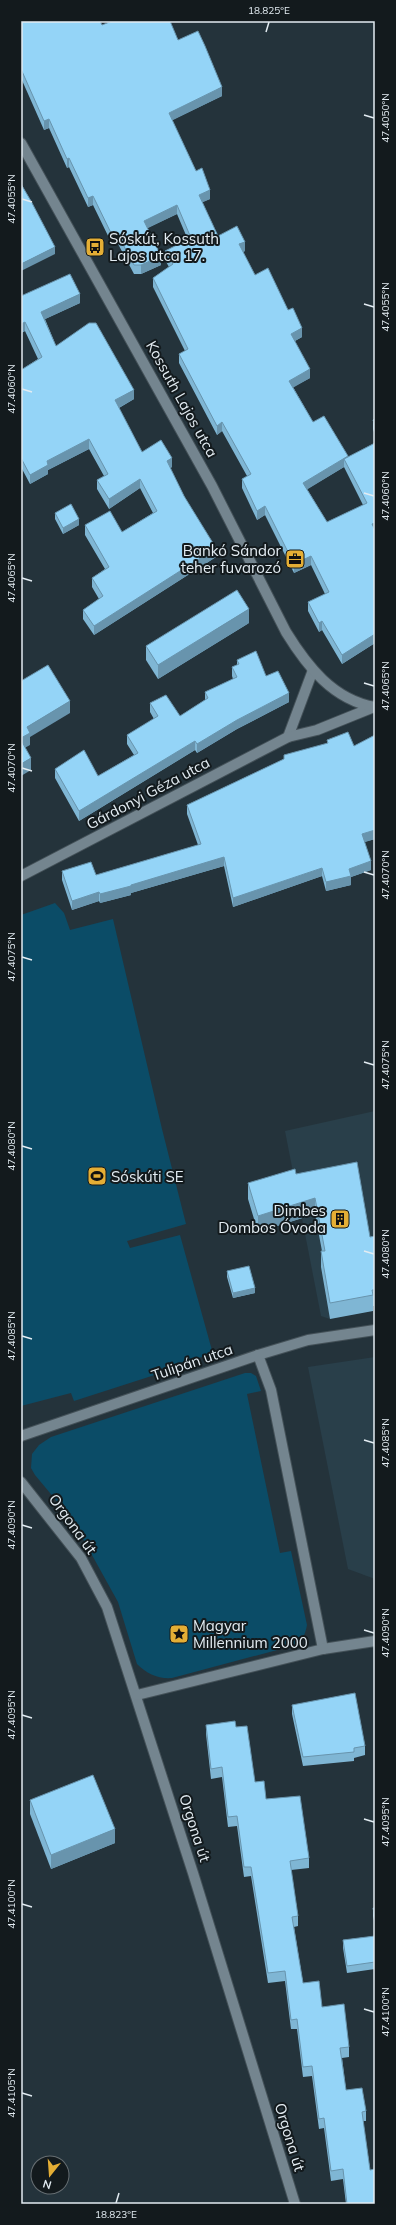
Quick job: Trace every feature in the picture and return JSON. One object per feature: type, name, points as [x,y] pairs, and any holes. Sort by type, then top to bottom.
[{"type":"street","name":"Kossuth Lajos utca","points":[[21,143],[212,486],[286,632],[313,670],[341,695],[356,703],[375,707]]},
{"type":"street","points":[[288,737],[313,670]]},
{"type":"street","name":"Gárdonyi Géza utca","points":[[21,876],[288,737],[317,730],[375,707]]},
{"type":"street","name":"Tulipán utca","points":[[21,1436],[258,1355],[308,1340],[375,1330]]},
{"type":"street","points":[[258,1355],[271,1390],[323,1649]]},
{"type":"street","name":"Orgona út","points":[[21,1482],[81,1558],[107,1607],[137,1695],[295,2204]]},
{"type":"street","points":[[137,1695],[323,1649],[375,1641]]},
{"type":"shaded area","name":"Sóskúti SE","points":[[55,903],[64,913],[70,930],[113,919],[162,1129],[186,1224],[127,1241],[130,1248],[180,1235],[213,1354],[162,1368],[164,1372],[74,1401],[71,1393],[21,1406],[21,915]]},
{"type":"shaded area","points":[[375,1111],[375,1310],[330,1319],[321,1316],[285,1131]]},
{"type":"shaded area","points":[[375,1357],[375,1579],[348,1569],[308,1367]]},
{"type":"shaded area","points":[[245,1373],[251,1373],[256,1376],[261,1391],[247,1394],[280,1553],[291,1551],[307,1625],[306,1629],[301,1640],[292,1646],[172,1678],[157,1677],[145,1671],[137,1664],[118,1602],[82,1537],[60,1505],[35,1475],[31,1468],[32,1454],[39,1445],[51,1437]]},
{"type":"building","points":[[21,21],[100,21],[102,25],[112,21],[170,21],[178,40],[198,31],[222,87],[169,113],[196,171],[202,168],[210,190],[199,195],[218,236],[237,226],[245,242],[239,244],[255,275],[268,268],[288,310],[293,308],[302,328],[291,334],[310,369],[289,381],[313,422],[324,416],[348,456],[303,483],[327,522],[367,503],[344,459],[375,443],[375,523],[372,524],[375,530],[375,634],[342,655],[322,621],[319,623],[308,602],[329,592],[311,556],[294,564],[265,506],[257,511],[242,479],[251,474],[222,422],[217,426],[179,354],[188,349],[153,278],[173,264],[165,251],[191,238],[177,205],[144,221],[161,256],[141,265],[134,265],[117,233],[112,235],[93,196],[88,198],[69,158],[67,159],[49,119],[44,121],[21,69]]},
{"type":"building","points":[[21,184],[55,247],[21,264]]},
{"type":"building","points":[[70,274],[80,294],[41,312],[56,346],[89,323],[96,323],[134,390],[115,400],[142,452],[161,440],[172,458],[167,461],[184,496],[216,548],[94,626],[83,610],[103,596],[92,578],[109,567],[85,525],[110,511],[122,532],[157,511],[140,479],[109,499],[97,480],[108,474],[89,439],[47,461],[48,465],[30,475],[21,458],[21,370],[42,357],[25,322],[21,324],[21,296]]},
{"type":"building","points":[[71,504],[79,519],[63,528],[55,513]]},
{"type":"building","points":[[237,590],[249,609],[158,665],[146,646]]},
{"type":"building","points":[[256,651],[266,676],[278,671],[289,693],[237,720],[197,744],[195,741],[79,811],[55,769],[84,750],[98,776],[138,753],[127,735],[158,716],[150,703],[166,695],[180,716],[208,698],[205,692],[237,677],[232,667],[239,664],[237,660]]},
{"type":"building","points":[[48,665],[70,701],[27,727],[30,733],[21,738],[21,681]]},
{"type":"building","points":[[348,732],[354,746],[375,735],[375,830],[362,834],[371,861],[349,869],[351,876],[326,882],[322,868],[233,898],[224,857],[131,886],[100,894],[99,892],[72,901],[62,871],[91,862],[96,875],[201,844],[187,805],[284,759],[284,755],[328,743],[327,740]]},
{"type":"building","points":[[21,740],[31,758],[21,764]]},
{"type":"building","name":"Dimbes Dombos Óvoda","points":[[357,1162],[370,1237],[375,1236],[375,1290],[372,1290],[373,1295],[330,1303],[321,1251],[325,1251],[315,1198],[258,1216],[248,1183],[295,1169],[296,1174]]},
{"type":"building","points":[[249,1266],[255,1288],[233,1293],[227,1271]]},
{"type":"building","points":[[355,1693],[365,1746],[354,1748],[354,1752],[303,1757],[292,1705]]},
{"type":"building","points":[[235,1721],[236,1727],[247,1726],[255,1782],[264,1781],[266,1799],[300,1796],[309,1858],[290,1861],[298,1916],[292,1917],[303,1983],[319,1981],[322,2007],[344,2004],[349,2047],[340,2048],[346,2090],[362,2088],[366,2111],[362,2112],[370,2170],[375,2169],[375,2204],[347,2204],[343,2169],[331,2171],[324,2118],[319,2119],[312,2066],[303,2067],[297,2019],[291,2020],[285,1971],[268,1973],[251,1867],[244,1867],[237,1816],[228,1817],[222,1767],[211,1769],[206,1725]]},
{"type":"building","points":[[93,1775],[115,1829],[51,1855],[30,1800]]},
{"type":"building","points":[[375,1936],[375,1962],[347,1966],[343,1940]]},
{"type":"place","name":"Sóskút, Kossuth Lajos utca 17.","points":[[95,247]]},
{"type":"place","name":"Bankó Sándor teher fuvarozó","points":[[295,559]]},
{"type":"place","name":"Sóskúti SE","points":[[97,1176]]},
{"type":"place","name":"Dimbes Dombos Óvoda","points":[[340,1219]]},
{"type":"place","name":"Magyar Millennium 2000","points":[[179,1634]]}]
